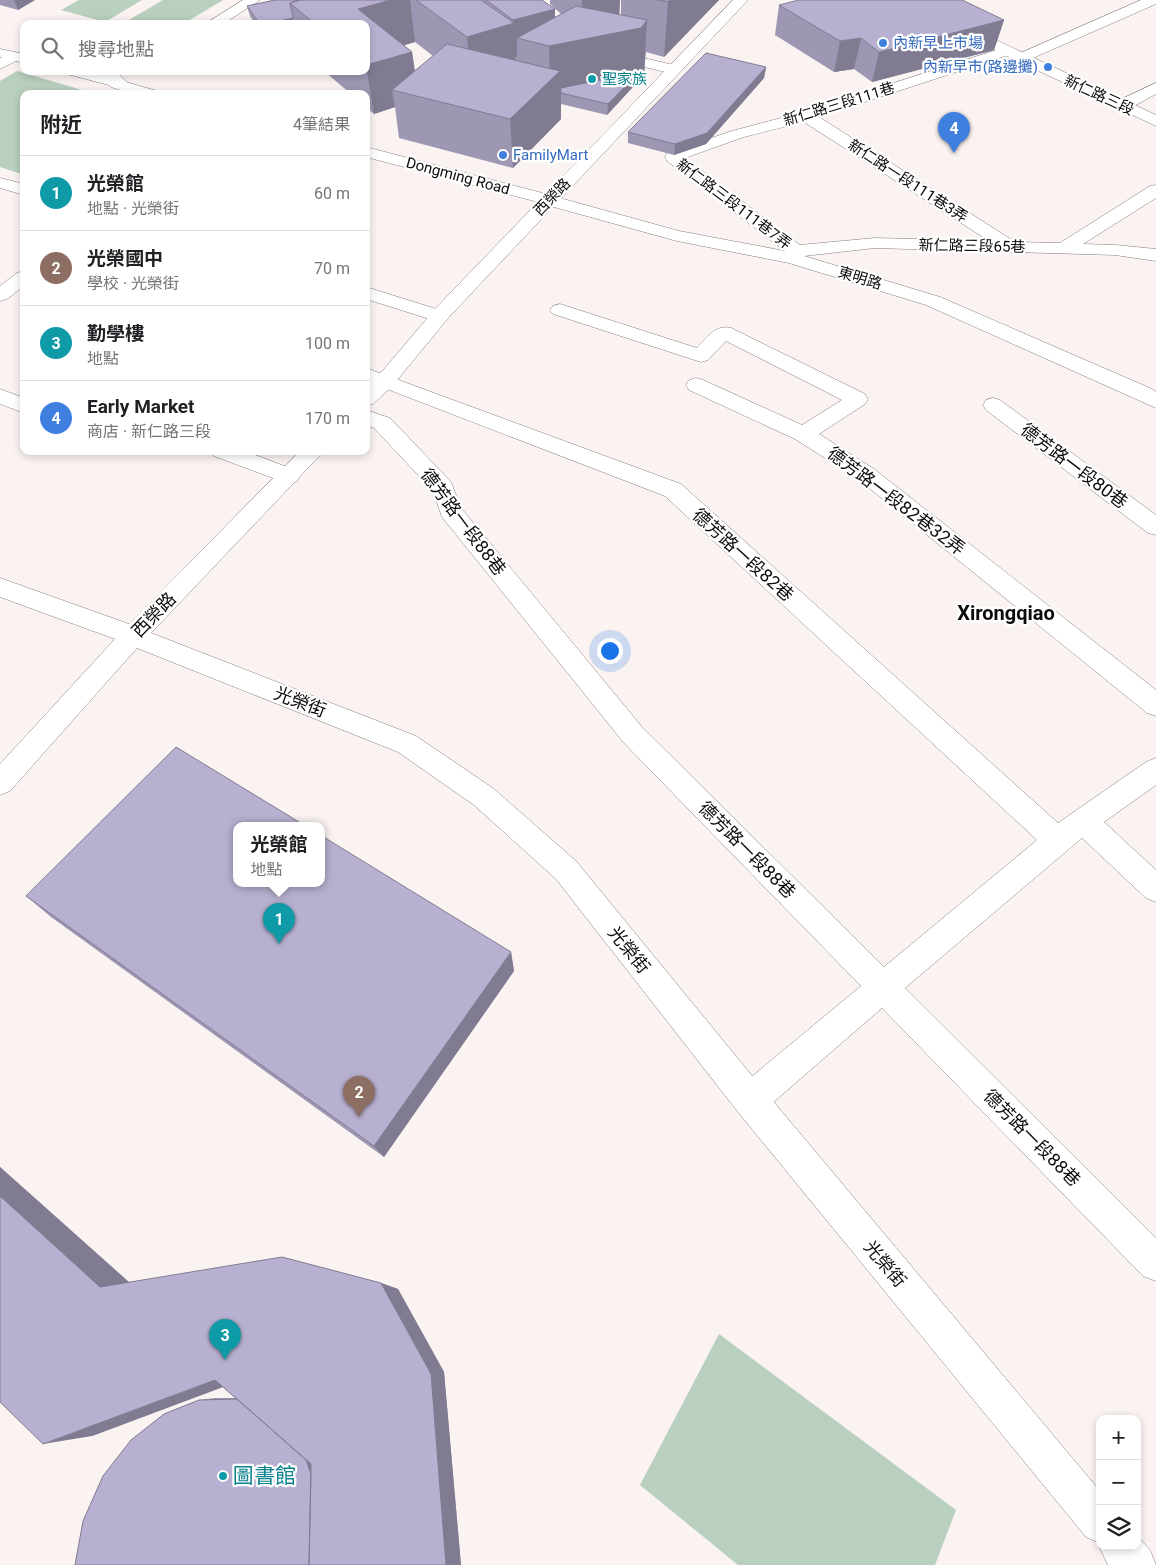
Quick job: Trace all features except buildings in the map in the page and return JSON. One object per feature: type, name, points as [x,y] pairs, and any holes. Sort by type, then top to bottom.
[{"type":"street","points":[[219,20],[253,0]]},
{"type":"street","name":"西榮路","points":[[370,390],[376,377],[439,316],[741,0]]},
{"type":"street","name":"新仁路三段","points":[[910,0],[914,7],[1156,121]]},
{"type":"street","points":[[1021,58],[1154,0]]},
{"type":"street","name":"新仁路三段111巷","points":[[673,157],[738,134],[806,116],[1006,51]]},
{"type":"street","points":[[598,52],[673,69]]},
{"type":"street","points":[[103,75],[118,77],[116,84],[137,90]]},
{"type":"street","points":[[1121,104],[1156,88]]},
{"type":"street","name":"新仁路一段111巷3弄","points":[[806,116],[1011,247]]},
{"type":"street","name":"Dongming Road","points":[[370,153],[549,200]]},
{"type":"street","name":"新仁路三段111巷7弄","points":[[673,157],[794,254]]},
{"type":"street","points":[[0,183],[20,189]]},
{"type":"street","points":[[1064,248],[1156,190]]},
{"type":"street","name":"東明路","points":[[549,200],[677,236],[794,254],[933,301],[1152,393]]},
{"type":"street","name":"新仁路三段65巷","points":[[794,254],[875,243],[1064,248],[1156,254]]},
{"type":"street","points":[[0,294],[20,281]]},
{"type":"street","points":[[370,294],[439,316]]},
{"type":"street","name":"德芳路一段82巷32弄","points":[[560,310],[701,356],[724,332],[858,399],[803,434],[866,474],[1156,704]]},
{"type":"street","name":"德芳路一段82巷","points":[[376,377],[673,490],[1057,840]]},
{"type":"street","points":[[696,385],[803,434]]},
{"type":"street","points":[[0,396],[20,404]]},
{"type":"street","name":"德芳路一段80巷","points":[[993,405],[1156,527]]},
{"type":"street","name":"德芳路一段88巷","points":[[370,418],[382,423],[443,488],[450,510],[633,734],[1156,1262]]},
{"type":"street","points":[[233,455],[289,476]]},
{"type":"street","name":"西榮路","points":[[0,784],[133,636],[309,455]]},
{"type":"street","name":"光榮街","points":[[0,588],[133,636],[407,744],[484,797],[566,870],[750,1100],[1096,1518]]},
{"type":"street","points":[[750,1100],[1057,840],[1156,770]]},
{"type":"street","points":[[1083,822],[1156,889]]},
{"type":"street","points":[[1122,1550],[1135,1565]]},
{"type":"green space","points":[[79,0],[142,0],[108,20],[98,20],[61,10]]},
{"type":"green space","points":[[163,0],[223,0],[190,20],[129,20]]},
{"type":"green space","points":[[17,71],[20,72],[20,75],[31,75],[82,90],[20,90],[20,174],[0,167],[0,81]]},
{"type":"green space","points":[[719,1334],[956,1510],[935,1565],[738,1565],[640,1485]]},
{"type":"place","name":"內新早上市場","points":[[883,43]]},
{"type":"place","name":"內新早市(路邊攤)","points":[[1048,67]]},
{"type":"place","name":"聖家族","points":[[592,79]]},
{"type":"place","name":"Early Market","points":[[954,153]]},
{"type":"place","name":"FamilyMart","points":[[503,155]]},
{"type":"place","name":"光榮館","points":[[279,944]]},
{"type":"place","name":"光榮國中","points":[[359,1117]]},
{"type":"place","name":"勤學樓","points":[[225,1360]]},
{"type":"place","name":"圖書館","points":[[223,1476]]},
{"type":"district","name":"Xirongqiao","points":[[1006,613]]}]
